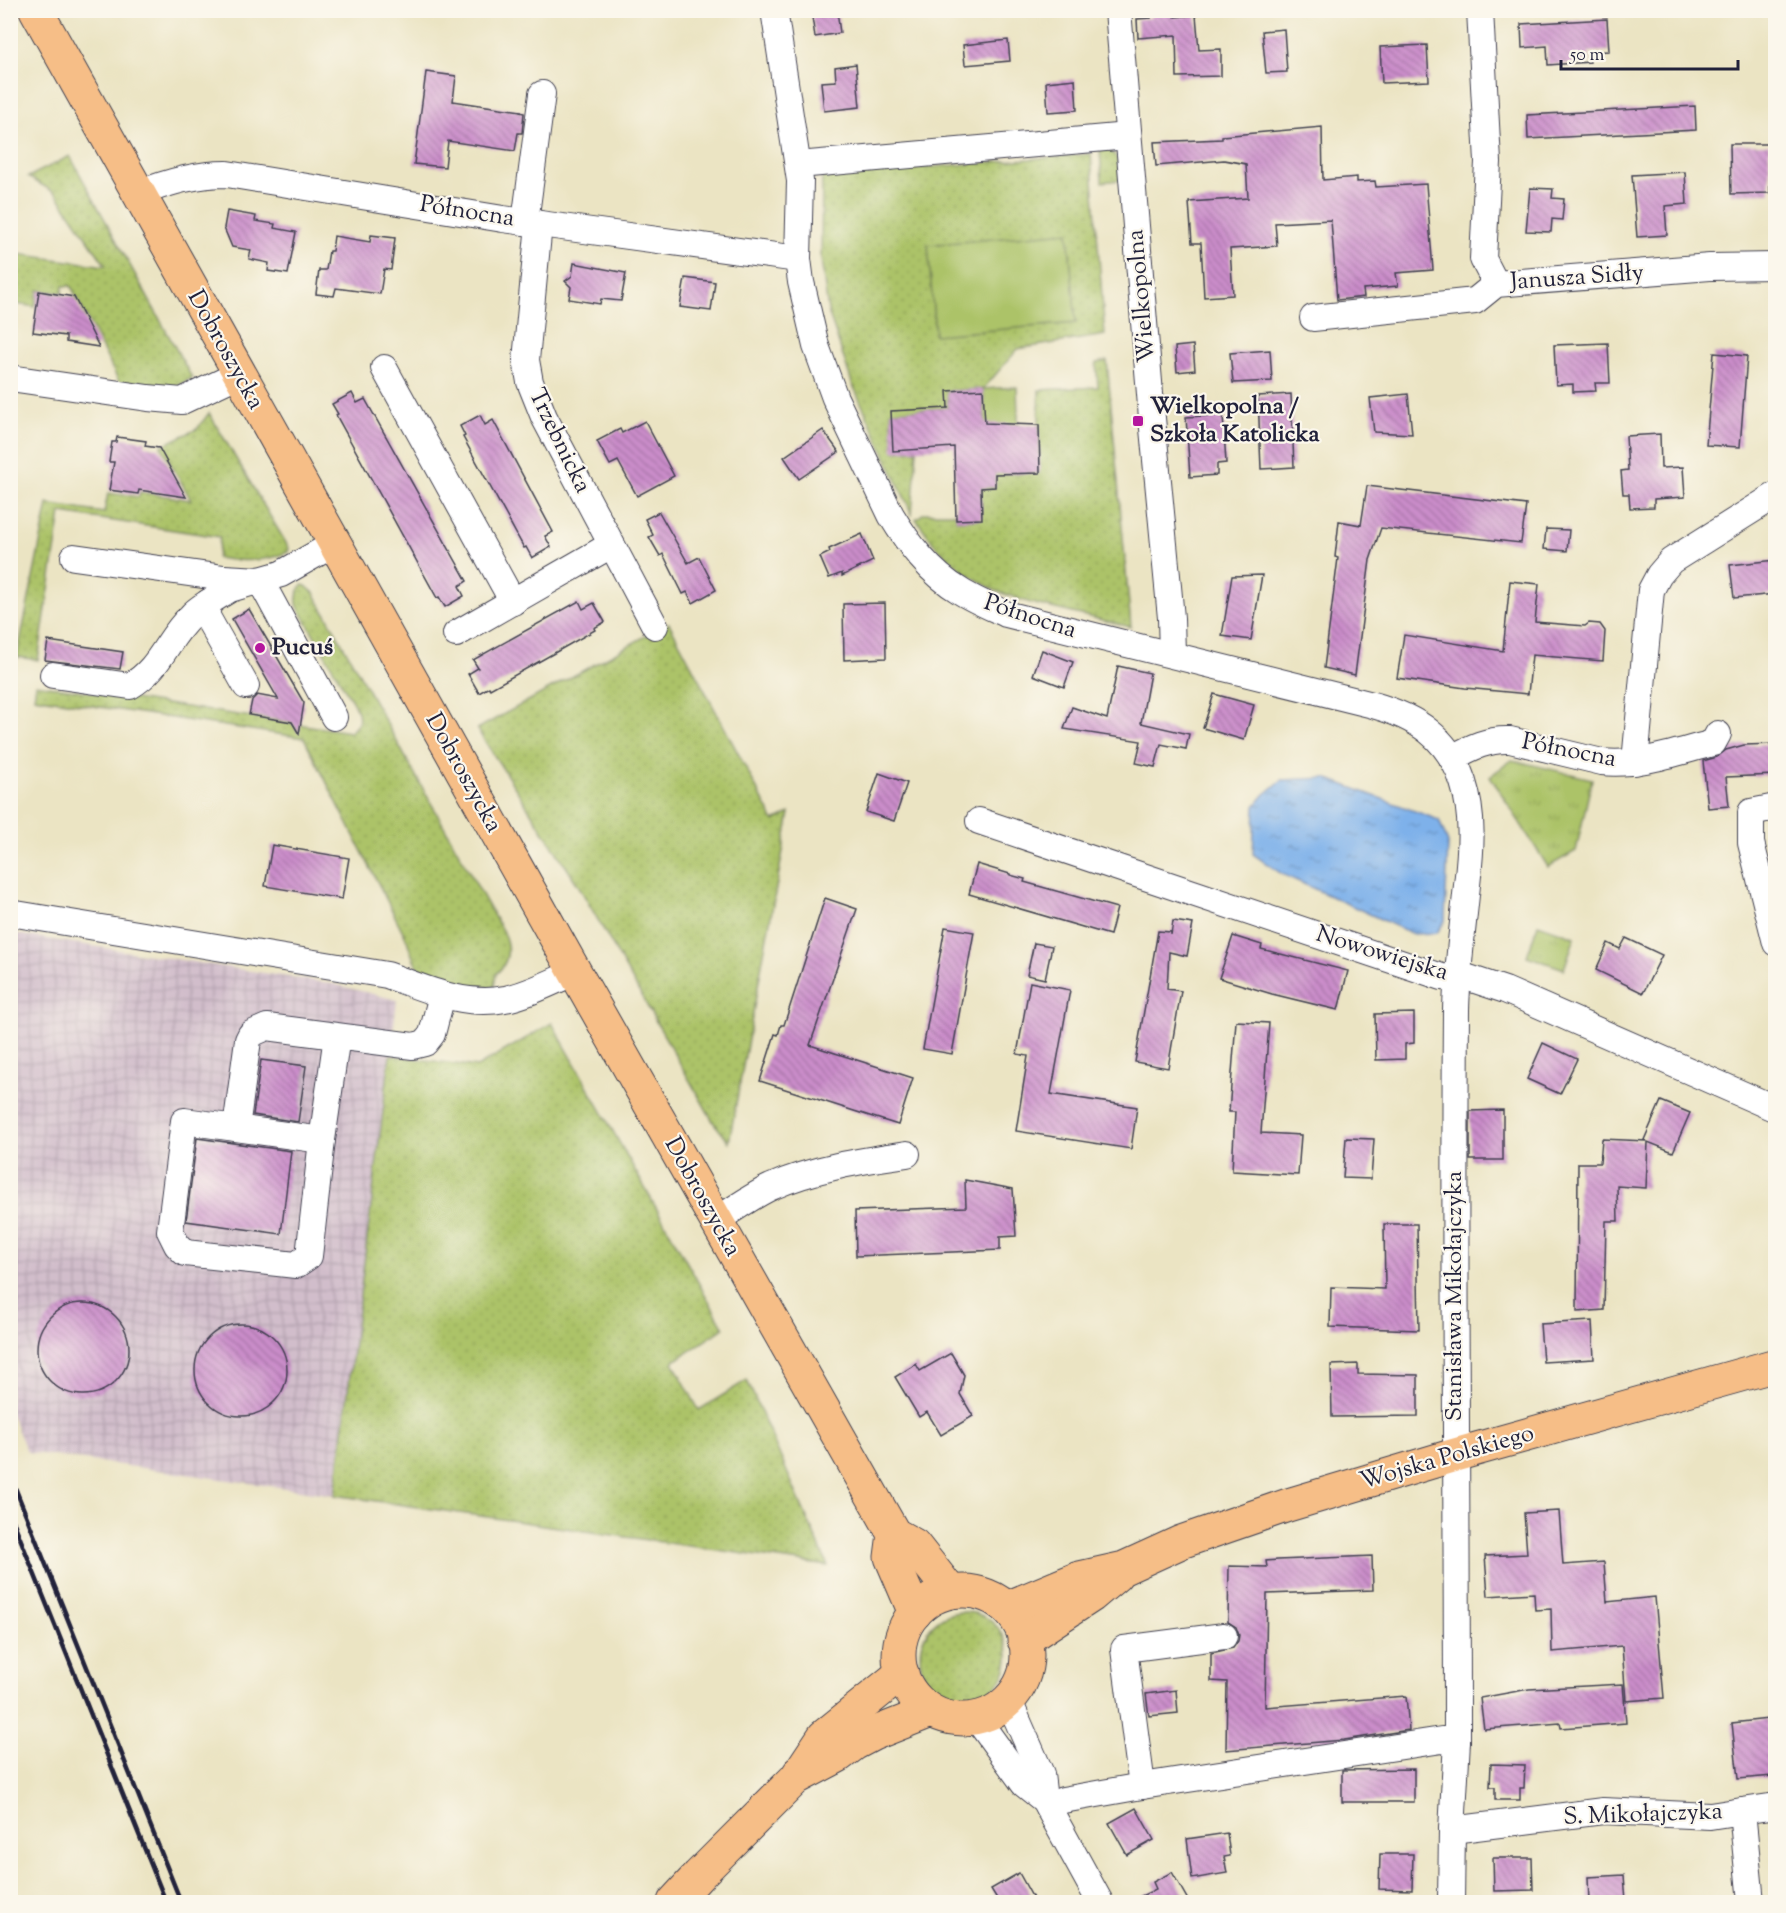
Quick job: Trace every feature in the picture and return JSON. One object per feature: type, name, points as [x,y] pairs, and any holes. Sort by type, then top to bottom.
[{"type":"main road","name":"Dobroszycka","points":[[36,10],[715,1221],[894,1534],[914,1545],[951,1592]]},
{"type":"main road","name":"Wojska Polskiego","points":[[1007,1608],[1078,1578],[1124,1568],[1181,1542],[1240,1520],[1455,1455],[1776,1365]]},
{"type":"main road","points":[[894,1534],[891,1557],[915,1613]]},
{"type":"main road","name":"Wojska Polskiego","points":[[1024,1640],[1091,1596],[1124,1568]]},
{"type":"main road","points":[[951,1592],[972,1592],[989,1597],[1007,1608],[1018,1623],[1024,1640],[1025,1658],[1017,1689],[1009,1701],[1000,1709],[977,1719],[959,1719],[931,1711],[916,1698],[902,1673],[900,1648],[905,1630],[915,1613],[932,1599],[951,1592]]},
{"type":"main road","points":[[674,1902],[796,1778],[824,1736],[902,1673]]},
{"type":"main road","points":[[796,1778],[873,1734],[931,1711]]},
{"type":"street","name":"Północna","points":[[774,10],[800,181],[798,259],[816,346],[835,398],[902,534],[929,567],[961,592],[1006,614],[1395,711],[1428,730],[1452,758],[1468,799],[1471,846],[1458,978]]},
{"type":"street","name":"Wielkopolna","points":[[1118,10],[1171,618],[1172,654]]},
{"type":"street","points":[[1480,10],[1488,162],[1483,260],[1496,284]]},
{"type":"street","name":"Trzebnicka","points":[[542,94],[532,223],[526,360],[530,382],[544,417],[655,626]]},
{"type":"street","points":[[798,165],[1128,136]]},
{"type":"street","name":"Północna","points":[[138,194],[185,178],[227,174],[532,223],[798,259]]},
{"type":"street","name":"Janusza Sidły","points":[[1313,318],[1475,301],[1496,284],[1710,267],[1776,266]]},
{"type":"street","points":[[384,368],[513,602]]},
{"type":"street","points":[[10,378],[182,401],[239,374]]},
{"type":"street","points":[[1635,762],[1651,590],[1659,575],[1671,561],[1776,495]]},
{"type":"street","points":[[53,675],[130,686],[144,678],[190,616],[209,602],[230,589],[281,574],[334,544]]},
{"type":"street","points":[[456,634],[611,544]]},
{"type":"street","points":[[74,557],[224,578],[260,580]]},
{"type":"street","points":[[260,580],[334,717]]},
{"type":"street","points":[[209,602],[206,615],[246,686]]},
{"type":"street","name":"Północna","points":[[1452,758],[1483,742],[1510,740],[1602,762],[1635,762],[1713,743],[1718,734]]},
{"type":"street","points":[[1763,810],[1751,843],[1776,943]]},
{"type":"street","name":"Nowowiejska","points":[[979,821],[1442,977],[1469,978],[1505,990],[1776,1109]]},
{"type":"street","points":[[10,913],[387,975],[442,995],[471,1001],[505,999],[575,972]]},
{"type":"street","name":"Stanisława Mikołajczyka","points":[[1451,1902],[1457,1741],[1454,1186],[1458,978]]},
{"type":"street","points":[[236,1128],[248,1040],[251,1034],[267,1027],[413,1046],[425,1043],[432,1034],[442,995]]},
{"type":"street","points":[[322,1140],[184,1121],[170,1231],[177,1245],[185,1253],[296,1265],[309,1256],[337,1036]]},
{"type":"street","points":[[715,1221],[769,1188],[798,1176],[852,1162],[907,1154]]},
{"type":"street","points":[[1142,1786],[1124,1649],[1224,1636]]},
{"type":"street","points":[[1009,1701],[1041,1774],[1046,1803],[1100,1902]]},
{"type":"street","points":[[977,1719],[1024,1784],[1046,1803]]},
{"type":"street","points":[[1046,1803],[1442,1740],[1457,1741]]},
{"type":"street","points":[[1742,1811],[1776,1806]]},
{"type":"street","name":"S. Mikołajczyka","points":[[1452,1830],[1603,1811],[1710,1816],[1742,1811],[1751,1902]]},
{"type":"shaded area","points":[[10,933],[333,984],[397,1000],[335,1495],[27,1452],[10,1412]]},
{"type":"green space","points":[[1100,149],[1111,152],[1117,159],[1120,180],[1102,182]]},
{"type":"green space","points":[[1091,154],[1105,335],[1018,349],[983,389],[947,391],[948,408],[891,411],[894,451],[917,450],[912,514],[852,383],[828,311],[821,259],[822,176]]},
{"type":"green space","points":[[70,156],[192,378],[175,387],[119,382],[71,286],[63,286],[62,293],[38,290],[35,307],[11,303],[10,253],[106,266],[56,193],[28,177]]},
{"type":"green space","points":[[1068,232],[1076,323],[935,335],[928,245]]},
{"type":"green space","points":[[1107,361],[1131,627],[1031,603],[996,591],[964,572],[934,544],[916,519],[924,513],[956,513],[956,520],[981,519],[981,488],[995,487],[995,473],[1039,473],[1039,390],[1098,387],[1096,363]]},
{"type":"green space","points":[[1017,387],[1020,474],[995,473],[987,446],[983,389]]},
{"type":"green space","points":[[209,413],[289,548],[288,552],[271,558],[253,560],[217,558],[220,537],[61,513],[38,660],[17,657],[48,504],[104,513],[108,493],[139,497],[140,492],[191,500],[161,446],[197,429]]},
{"type":"green space","points":[[302,585],[314,593],[504,934],[507,955],[504,965],[496,974],[494,987],[453,985],[442,982],[424,973],[418,966],[304,738],[34,697],[36,684],[350,732],[358,723],[358,712],[298,607],[297,596]]},
{"type":"green space","points":[[669,623],[774,821],[790,813],[729,1142],[714,1123],[578,885],[477,729]]},
{"type":"green space","points":[[1512,760],[1592,779],[1576,851],[1548,867],[1490,776]]},
{"type":"green space","points":[[1538,924],[1575,937],[1564,969],[1527,956]]},
{"type":"green space","points":[[552,1023],[724,1328],[673,1362],[699,1410],[747,1380],[828,1566],[335,1495],[390,1055],[477,1067]]},
{"type":"green space","points":[[964,1612],[981,1615],[995,1625],[1005,1639],[1008,1656],[1005,1673],[995,1687],[981,1697],[964,1700],[947,1697],[933,1687],[923,1673],[920,1656],[923,1639],[933,1625],[947,1615]]},
{"type":"water","points":[[1326,778],[1439,820],[1448,843],[1445,921],[1437,933],[1413,934],[1282,874],[1253,854],[1255,806],[1264,795],[1282,780]]},
{"type":"building","points":[[811,10],[837,10],[840,33],[815,37]]},
{"type":"building","points":[[1150,10],[1174,10],[1175,17],[1196,15],[1199,50],[1221,49],[1221,76],[1177,77],[1176,35],[1138,38],[1137,19],[1151,18]]},
{"type":"building","points":[[1607,19],[1609,51],[1589,52],[1590,62],[1548,65],[1547,46],[1522,48],[1521,24]]},
{"type":"building","points":[[1284,29],[1287,72],[1266,73],[1262,31]]},
{"type":"building","points":[[1008,40],[1010,61],[965,65],[963,45]]},
{"type":"building","points":[[1427,45],[1429,81],[1382,83],[1380,47]]},
{"type":"building","points":[[856,64],[860,107],[824,111],[821,82],[836,81],[835,67]]},
{"type":"building","points":[[426,72],[456,76],[453,101],[524,113],[522,133],[518,133],[515,151],[448,141],[445,167],[414,164]]},
{"type":"building","points":[[1075,79],[1077,110],[1048,112],[1046,82]]},
{"type":"building","points":[[1695,106],[1696,130],[1528,139],[1527,115]]},
{"type":"building","points":[[1322,127],[1323,180],[1357,177],[1357,182],[1375,181],[1376,187],[1426,184],[1433,270],[1396,273],[1398,286],[1363,289],[1364,297],[1337,300],[1331,220],[1275,223],[1277,246],[1230,249],[1233,295],[1204,297],[1201,243],[1192,243],[1189,202],[1248,198],[1246,164],[1224,160],[1156,166],[1154,142],[1222,139],[1222,136]]},
{"type":"building","points":[[1730,144],[1769,144],[1770,193],[1731,194]]},
{"type":"building","points":[[1685,172],[1687,204],[1665,206],[1667,235],[1637,237],[1632,175]]},
{"type":"building","points":[[1530,188],[1553,189],[1552,198],[1564,199],[1562,220],[1552,219],[1551,232],[1526,231]]},
{"type":"building","points":[[227,211],[256,216],[255,221],[275,224],[274,228],[296,232],[288,274],[268,271],[269,263],[249,259],[251,250],[232,247],[224,228]]},
{"type":"building","points":[[371,235],[395,238],[391,270],[384,269],[380,294],[336,288],[334,296],[316,294],[319,270],[326,270],[334,236],[370,242]]},
{"type":"building","points":[[574,263],[626,273],[621,301],[601,299],[600,304],[569,299],[571,287],[565,281],[572,276]]},
{"type":"building","points":[[685,278],[715,282],[711,311],[680,307]]},
{"type":"building","points":[[39,291],[74,297],[99,347],[66,342],[66,336],[33,332]]},
{"type":"building","points":[[1608,343],[1610,383],[1595,383],[1596,391],[1573,392],[1573,384],[1556,385],[1554,345]]},
{"type":"building","points":[[1193,345],[1195,370],[1177,372],[1175,347]]},
{"type":"building","points":[[1270,350],[1272,381],[1233,383],[1230,353]]},
{"type":"building","points":[[1714,353],[1747,356],[1740,447],[1706,445]]},
{"type":"building","points":[[983,389],[985,423],[1039,425],[1040,473],[995,474],[995,487],[981,488],[982,519],[956,520],[954,447],[893,451],[891,411],[948,408],[947,391]]},
{"type":"building","points":[[352,393],[357,403],[365,399],[467,581],[459,586],[464,596],[445,607],[439,597],[437,598],[336,415],[338,414],[332,404]]},
{"type":"building","points":[[1291,394],[1294,467],[1261,469],[1258,396]]},
{"type":"building","points":[[1408,394],[1412,434],[1374,432],[1370,398]]},
{"type":"building","points":[[480,415],[485,425],[493,420],[553,532],[545,536],[551,547],[532,558],[526,547],[524,548],[463,437],[465,436],[460,426]]},
{"type":"building","points":[[1223,415],[1226,463],[1217,464],[1217,475],[1190,477],[1186,417]]},
{"type":"building","points":[[645,421],[674,476],[637,496],[618,461],[610,465],[597,441],[620,429],[622,433]]},
{"type":"building","points":[[823,430],[839,452],[799,479],[784,457]]},
{"type":"building","points":[[1660,434],[1661,468],[1683,467],[1685,497],[1654,499],[1654,507],[1630,508],[1629,494],[1623,494],[1621,471],[1628,470],[1626,436]]},
{"type":"building","points":[[117,437],[146,441],[145,446],[159,448],[186,497],[139,490],[138,494],[109,490],[114,462],[109,462],[112,442],[116,442]]},
{"type":"building","points":[[1367,486],[1526,505],[1521,543],[1381,528],[1370,560],[1355,675],[1324,668],[1338,558],[1335,557],[1339,521],[1361,525]]},
{"type":"building","points":[[659,512],[688,563],[699,557],[716,590],[693,603],[687,592],[683,594],[663,554],[660,556],[649,537],[653,535],[645,519]]},
{"type":"building","points":[[1546,529],[1569,530],[1567,551],[1544,549]]},
{"type":"building","points":[[862,534],[873,561],[842,576],[842,573],[829,578],[820,557],[830,552],[829,549]]},
{"type":"building","points":[[1776,560],[1776,594],[1734,598],[1730,565]]},
{"type":"building","points":[[1262,575],[1251,640],[1222,636],[1232,576]]},
{"type":"building","points":[[1510,581],[1539,584],[1535,622],[1585,626],[1589,623],[1600,624],[1605,631],[1603,661],[1532,655],[1528,694],[1397,678],[1404,635],[1503,651]]},
{"type":"building","points":[[579,601],[583,609],[594,603],[605,622],[556,652],[479,693],[468,674],[478,668],[473,660]]},
{"type":"building","points":[[885,603],[886,658],[844,660],[843,604]]},
{"type":"building","points":[[249,609],[304,703],[299,734],[292,722],[249,715],[252,700],[257,695],[278,699],[232,619]]},
{"type":"building","points":[[48,641],[123,652],[120,669],[45,660]]},
{"type":"building","points":[[1042,650],[1073,662],[1064,687],[1033,675]]},
{"type":"building","points":[[1118,666],[1150,673],[1141,723],[1189,734],[1186,749],[1161,744],[1155,767],[1136,763],[1141,741],[1064,729],[1072,707],[1107,719]]},
{"type":"building","points":[[1214,694],[1254,705],[1244,740],[1203,728]]},
{"type":"building","points":[[1776,744],[1776,775],[1726,777],[1729,806],[1708,808],[1703,761],[1717,757],[1726,750],[1744,745]]},
{"type":"building","points":[[879,773],[907,783],[894,821],[866,812]]},
{"type":"building","points":[[272,845],[349,858],[342,899],[265,886]]},
{"type":"building","points":[[977,864],[1025,879],[1024,882],[1117,908],[1110,935],[969,894]]},
{"type":"building","points":[[825,898],[857,909],[810,1045],[913,1078],[898,1125],[760,1081],[775,1034],[778,1035],[781,1025],[784,1025]]},
{"type":"building","points":[[1173,921],[1193,924],[1187,956],[1169,952],[1167,989],[1181,991],[1168,1068],[1135,1062],[1158,931],[1171,932],[1171,935]]},
{"type":"building","points":[[945,927],[974,932],[952,1054],[923,1049]]},
{"type":"building","points":[[1233,936],[1262,945],[1261,949],[1348,971],[1338,1010],[1219,978]]},
{"type":"building","points":[[1626,938],[1662,955],[1643,993],[1596,970],[1608,943],[1620,949]]},
{"type":"building","points":[[1034,943],[1052,946],[1045,979],[1027,975]]},
{"type":"building","points":[[1030,982],[1070,990],[1051,1094],[1137,1107],[1131,1149],[1016,1131],[1028,1056],[1017,1054]]},
{"type":"building","points":[[1414,1013],[1414,1043],[1405,1044],[1405,1059],[1376,1060],[1375,1014]]},
{"type":"building","points":[[1236,1021],[1269,1023],[1261,1133],[1301,1135],[1298,1175],[1232,1171],[1235,1112],[1229,1112]]},
{"type":"building","points":[[1543,1043],[1577,1059],[1560,1094],[1527,1079]]},
{"type":"building","points":[[261,1060],[306,1066],[298,1122],[253,1115]]},
{"type":"building","points":[[1661,1101],[1690,1113],[1673,1152],[1648,1142],[1646,1188],[1617,1186],[1618,1221],[1606,1221],[1604,1310],[1577,1312],[1578,1163],[1600,1163],[1602,1139],[1647,1141],[1644,1140]]},
{"type":"building","points":[[1503,1110],[1503,1160],[1470,1160],[1470,1111]]},
{"type":"building","points":[[197,1138],[291,1151],[281,1234],[186,1221]]},
{"type":"building","points":[[1346,1138],[1374,1139],[1371,1179],[1343,1178]]},
{"type":"building","points":[[965,1180],[1013,1189],[1016,1236],[1000,1237],[1000,1250],[856,1256],[855,1211],[966,1207]]},
{"type":"building","points":[[1384,1224],[1417,1224],[1419,1330],[1330,1327],[1331,1287],[1385,1289]]},
{"type":"building","points":[[83,1303],[101,1306],[116,1316],[126,1331],[129,1349],[126,1367],[116,1382],[101,1392],[83,1395],[65,1392],[50,1382],[40,1367],[37,1349],[40,1331],[50,1316],[65,1306]]},
{"type":"building","points":[[1592,1321],[1594,1359],[1543,1362],[1540,1324]]},
{"type":"building","points":[[241,1324],[259,1327],[274,1337],[284,1352],[287,1370],[284,1388],[274,1403],[259,1413],[241,1416],[223,1413],[208,1403],[198,1388],[195,1370],[198,1352],[208,1337],[223,1327]]},
{"type":"building","points":[[951,1353],[964,1375],[960,1394],[973,1416],[941,1435],[927,1412],[919,1417],[895,1377],[916,1364],[920,1371]]},
{"type":"building","points":[[1358,1364],[1358,1374],[1418,1375],[1418,1416],[1332,1417],[1331,1365]]},
{"type":"building","points":[[1559,1511],[1563,1565],[1604,1562],[1607,1602],[1655,1597],[1664,1698],[1626,1701],[1622,1646],[1552,1652],[1551,1609],[1535,1610],[1534,1593],[1488,1596],[1485,1556],[1527,1554],[1524,1513]]},
{"type":"building","points":[[1372,1556],[1373,1590],[1267,1594],[1265,1707],[1406,1696],[1409,1730],[1344,1740],[1226,1750],[1227,1682],[1211,1681],[1211,1653],[1233,1648],[1238,1641],[1239,1635],[1236,1627],[1228,1622],[1229,1566],[1267,1567],[1266,1561]]},
{"type":"building","points":[[1623,1684],[1626,1723],[1561,1728],[1560,1723],[1484,1729],[1480,1698],[1529,1689]]},
{"type":"building","points":[[1176,1690],[1178,1713],[1149,1716],[1146,1694]]},
{"type":"building","points":[[1768,1719],[1773,1776],[1738,1779],[1732,1723]]},
{"type":"building","points":[[1491,1764],[1525,1765],[1524,1788],[1520,1788],[1520,1800],[1495,1800],[1495,1787],[1490,1787]]},
{"type":"building","points":[[1414,1769],[1414,1802],[1342,1802],[1342,1770]]},
{"type":"building","points":[[1136,1808],[1154,1840],[1127,1855],[1109,1823]]},
{"type":"building","points":[[1227,1833],[1230,1856],[1224,1857],[1227,1873],[1192,1879],[1187,1839]]},
{"type":"building","points":[[1380,1854],[1413,1854],[1412,1890],[1379,1889]]},
{"type":"building","points":[[1493,1858],[1532,1858],[1533,1890],[1494,1891]]},
{"type":"building","points":[[1172,1872],[1189,1902],[1129,1902],[1156,1889],[1153,1882]]},
{"type":"building","points":[[1019,1873],[1035,1902],[999,1902],[991,1889]]},
{"type":"building","points":[[1624,1875],[1626,1902],[1589,1902],[1588,1877]]},
{"type":"railway","points":[[10,1475],[181,1902]]},
{"type":"railway","points":[[10,1513],[166,1902]]},
{"type":"place","name":"Wielkopolna / Szkoła Katolicka","points":[[1138,421]]},
{"type":"place","name":"Pucuś","points":[[260,648]]}]
